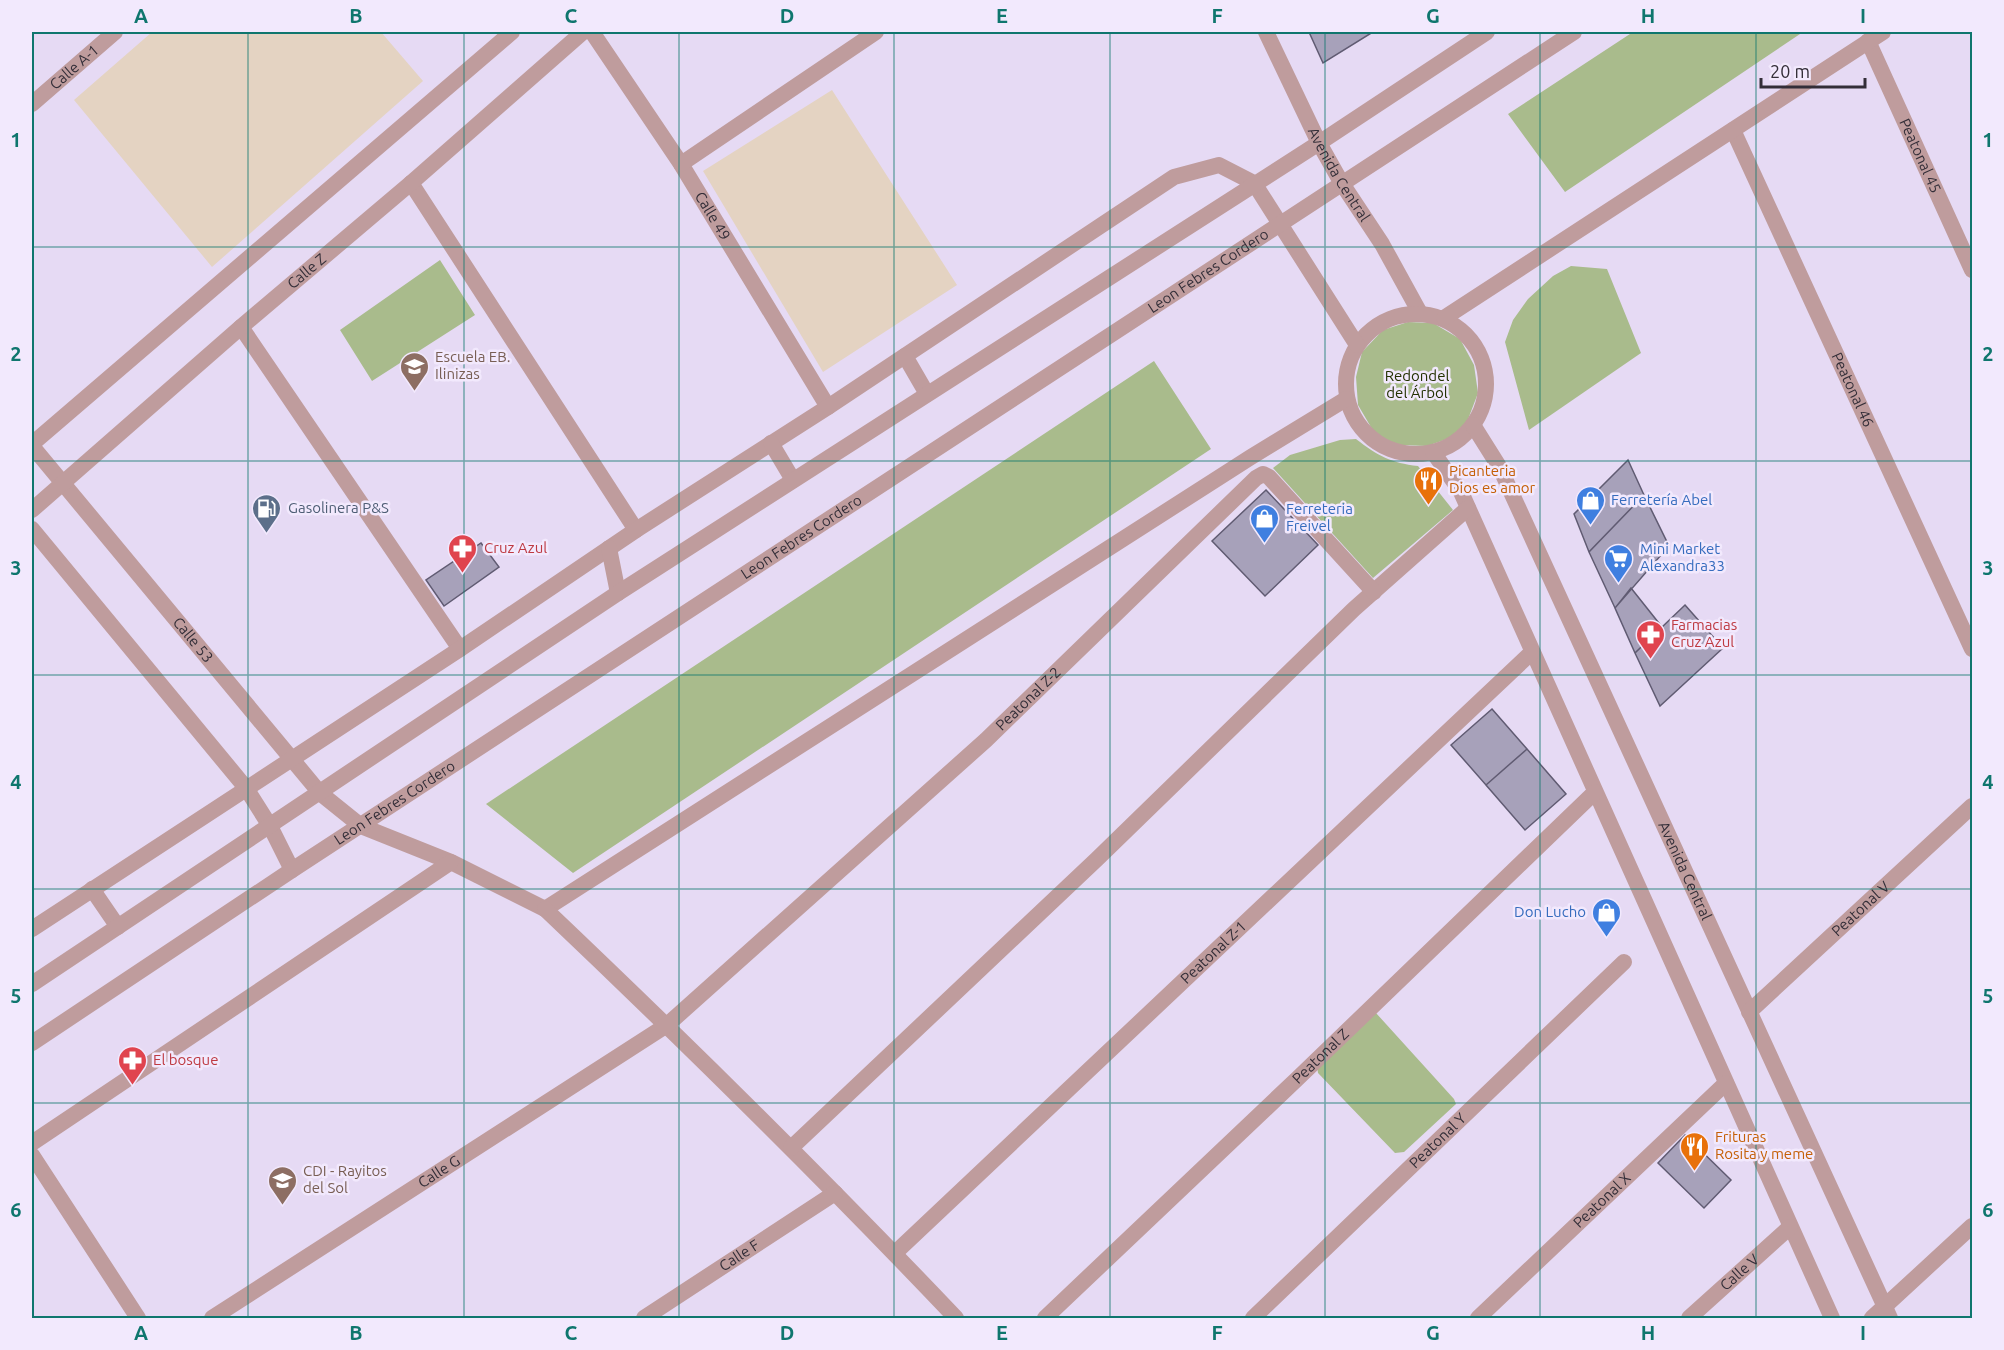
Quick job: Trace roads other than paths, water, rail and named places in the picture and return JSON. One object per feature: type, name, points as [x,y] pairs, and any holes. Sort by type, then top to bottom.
[{"type":"street","name":"Calle A-1","points":[[32,104],[115,32]]},
{"type":"street","points":[[32,445],[512,32]]},
{"type":"street","name":"Calle Z","points":[[32,510],[583,32]]},
{"type":"street","name":"Calle 49","points":[[592,32],[681,164],[828,407]]},
{"type":"street","points":[[681,164],[876,32]]},
{"type":"street","name":"Avenida Central","points":[[1266,32],[1319,143],[1341,182],[1382,244],[1420,313]]},
{"type":"street","points":[[32,984],[618,593],[1319,143],[1487,32]]},
{"type":"street","name":"Leon Febres Cordero","points":[[32,1043],[1341,182],[1574,32]]},
{"type":"street","points":[[1444,318],[1883,32]]},
{"type":"street","name":"Peatonal 45","points":[[1868,41],[1972,270]]},
{"type":"street","name":"Peatonal 46","points":[[1733,130],[1972,649]]},
{"type":"street","points":[[32,928],[460,649],[636,530],[828,407],[1174,177],[1219,165],[1254,183],[1357,345]]},
{"type":"street","points":[[411,183],[636,530]]},
{"type":"street","points":[[1420,313],[1444,318],[1465,332],[1480,352],[1487,377],[1484,402],[1473,425],[1449,446],[1433,452],[1407,454],[1382,446],[1362,429],[1346,399],[1349,364],[1357,345],[1369,331],[1401,314],[1420,313]]},
{"type":"street","points":[[241,327],[460,649]]},
{"type":"street","points":[[905,356],[927,394]]},
{"type":"street","points":[[545,909],[1251,457],[1346,399]]},
{"type":"street","name":"Avenida Central","points":[[1473,425],[1500,468],[1749,1012],[1882,1315]]},
{"type":"street","points":[[771,443],[793,480]]},
{"type":"street","name":"Calle 53","points":[[32,445],[320,793],[361,826],[451,862],[545,909],[667,1025],[895,1253],[954,1318]]},
{"type":"street","points":[[1433,452],[1461,492],[1832,1318]]},
{"type":"street","name":"Peatonal Z-2","points":[[667,1025],[986,740],[1256,478],[1263,474],[1269,477],[1374,592]]},
{"type":"street","points":[[791,1149],[1374,592],[1468,508]]},
{"type":"street","points":[[32,530],[246,788],[270,826],[292,870]]},
{"type":"street","points":[[609,548],[618,593]]},
{"type":"street","name":"Peatonal Z-1","points":[[895,1253],[1532,652]]},
{"type":"street","name":"Peatonal Z","points":[[1045,1318],[1595,792]]},
{"type":"street","name":"Peatonal V","points":[[1749,1012],[1972,806]]},
{"type":"street","points":[[32,1143],[451,862]]},
{"type":"street","points":[[92,889],[118,927]]},
{"type":"street","name":"Peatonal Y","points":[[1253,1318],[1624,962]]},
{"type":"street","name":"Calle G","points":[[212,1318],[667,1025]]},
{"type":"street","name":"Peatonal X","points":[[1478,1318],[1726,1083]]},
{"type":"street","points":[[32,1155],[138,1318]]},
{"type":"street","name":"Calle F","points":[[644,1318],[835,1193]]},
{"type":"street","points":[[1882,1315],[1972,1226]]},
{"type":"street","name":"Calle V","points":[[1689,1318],[1791,1227]]},
{"type":"place","name":"Escuela EB. Ilinizas","points":[[414,392]]},
{"type":"place","name":"Picanteria Dios es amor","points":[[1428,506]]},
{"type":"place","name":"Ferretería Abel","points":[[1590,526]]},
{"type":"place","name":"Gasolinera P&S","points":[[267,534]]},
{"type":"place","name":"Ferreteria Freivel","points":[[1265,544]]},
{"type":"place","name":"Cruz Azul","points":[[463,574]]},
{"type":"place","name":"Mini Market Alexandra33","points":[[1619,584]]},
{"type":"place","name":"Farmacias Cruz Azul","points":[[1650,660]]},
{"type":"place","name":"Don Lucho","points":[[1607,938]]},
{"type":"place","name":"El bosque","points":[[132,1086]]},
{"type":"place","name":"Frituras Rosita y meme","points":[[1694,1172]]},
{"type":"place","name":"CDI - Rayitos del Sol","points":[[282,1206]]},
{"type":"park label","name":"Redondel del Árbol","points":[[1417,384]]}]
